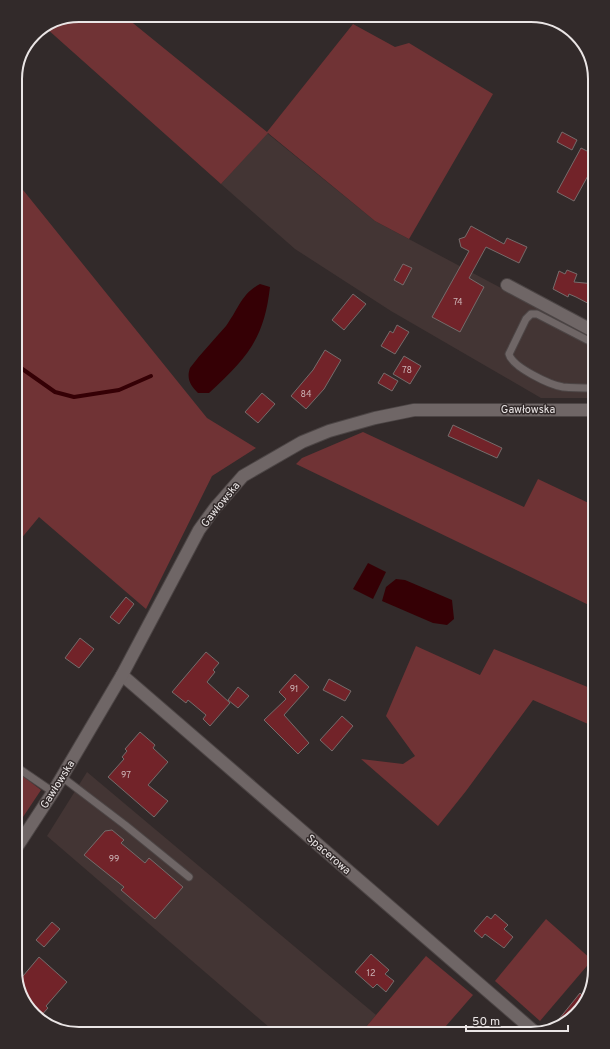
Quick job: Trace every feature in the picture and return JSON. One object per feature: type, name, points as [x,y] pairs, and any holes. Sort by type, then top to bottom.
[{"type":"street","points":[[507,285],[588,328]]},
{"type":"street","name":"Gawłowska","points":[[22,839],[53,792],[122,675],[199,530],[242,476],[302,442],[330,431],[375,418],[414,410],[588,410]]},
{"type":"street","name":"Spacerowa","points":[[122,675],[529,1027]]},
{"type":"lane","points":[[588,340],[537,314],[531,314],[526,319],[509,354],[510,360],[520,368],[554,385],[588,387]]},
{"type":"lane","points":[[22,771],[53,792]]},
{"type":"lane","points":[[62,777],[125,825],[189,877]]},
{"type":"shaded area","points":[[132,22],[267,132],[353,24],[395,47],[409,43],[493,94],[409,239],[375,221],[268,133],[221,184],[49,31],[57,26],[68,23]]},
{"type":"shaded area","points":[[267,133],[375,221],[588,334],[588,398],[541,398],[391,311],[295,249],[221,184]]},
{"type":"shaded area","points":[[22,189],[207,418],[256,448],[212,476],[146,609],[39,517],[22,538]]},
{"type":"shaded area","points":[[260,284],[270,287],[263,321],[258,335],[251,347],[233,370],[209,393],[198,393],[193,388],[189,379],[190,368],[226,326],[244,297]]},
{"type":"shaded area","points":[[363,432],[524,507],[538,479],[588,503],[588,605],[296,464],[302,458]]},
{"type":"shaded area","points":[[368,563],[386,572],[373,599],[353,589]]},
{"type":"shaded area","points":[[396,579],[405,580],[452,600],[454,619],[447,625],[433,623],[382,601],[386,587]]},
{"type":"shaded area","points":[[416,646],[480,675],[494,649],[588,687],[588,724],[533,700],[466,791],[438,826],[361,759],[403,764],[415,756],[386,716]]},
{"type":"shaded area","points":[[87,772],[376,1015],[366,1027],[269,1027],[47,836]]},
{"type":"shaded area","points":[[22,777],[41,790],[22,818]]},
{"type":"shaded area","points":[[546,919],[588,956],[588,965],[540,1021],[495,981]]},
{"type":"shaded area","points":[[426,956],[473,995],[445,1027],[366,1027]]},
{"type":"building","points":[[562,132],[577,140],[572,150],[557,142]]},
{"type":"building","points":[[581,148],[588,152],[588,176],[574,201],[557,192]]},
{"type":"building","points":[[471,226],[504,244],[507,238],[527,247],[519,263],[486,247],[469,278],[484,287],[460,332],[432,317],[469,251],[461,247],[459,239],[465,237]]},
{"type":"building","points":[[403,264],[412,268],[403,285],[394,280]]},
{"type":"building","points":[[567,270],[577,274],[574,282],[588,283],[588,303],[569,294],[568,297],[553,289],[559,271],[565,274]]},
{"type":"building","points":[[353,294],[366,304],[344,330],[332,320]]},
{"type":"building","points":[[397,325],[409,332],[395,354],[381,346],[390,331],[393,333]]},
{"type":"building","points":[[325,350],[341,360],[324,389],[306,409],[291,396],[313,370]]},
{"type":"building","points":[[404,356],[421,366],[410,384],[393,374]]},
{"type":"building","points":[[384,373],[398,381],[392,391],[378,383]]},
{"type":"building","points":[[262,393],[275,404],[258,423],[245,412]]},
{"type":"building","points":[[453,425],[502,448],[497,458],[448,436]]},
{"type":"building","points":[[126,597],[134,604],[119,624],[110,617]]},
{"type":"building","points":[[80,638],[94,649],[79,668],[65,658]]},
{"type":"building","points":[[206,652],[219,663],[213,670],[215,672],[207,682],[230,703],[210,726],[203,719],[206,715],[188,700],[186,703],[172,692]]},
{"type":"building","points":[[295,674],[309,687],[284,715],[309,743],[298,754],[264,720],[286,699],[279,692]]},
{"type":"building","points":[[329,679],[351,691],[345,701],[323,690]]},
{"type":"building","points":[[238,687],[249,696],[238,708],[228,700]]},
{"type":"building","points":[[342,716],[353,726],[332,751],[320,740]]},
{"type":"building","points":[[140,732],[155,745],[153,748],[168,762],[148,785],[168,801],[154,817],[108,777],[124,759],[122,757],[127,751],[125,749]]},
{"type":"building","points":[[112,830],[124,840],[121,843],[145,863],[149,858],[183,887],[155,919],[121,890],[124,887],[84,855],[105,831]]},
{"type":"building","points":[[495,914],[508,925],[504,929],[513,937],[504,948],[485,934],[482,938],[474,931],[487,916],[491,919]]},
{"type":"building","points":[[52,922],[60,929],[44,947],[36,940]]},
{"type":"building","points":[[371,954],[389,970],[385,974],[394,981],[386,992],[377,984],[373,988],[355,972]]},
{"type":"building","points":[[39,957],[67,982],[46,1006],[48,1008],[43,1014],[36,1008],[28,995],[22,977]]},
{"type":"building","points":[[580,993],[582,995],[574,1008],[559,1019]]},
{"type":"waterway","points":[[22,369],[55,392],[74,397],[119,390],[151,376]]}]
